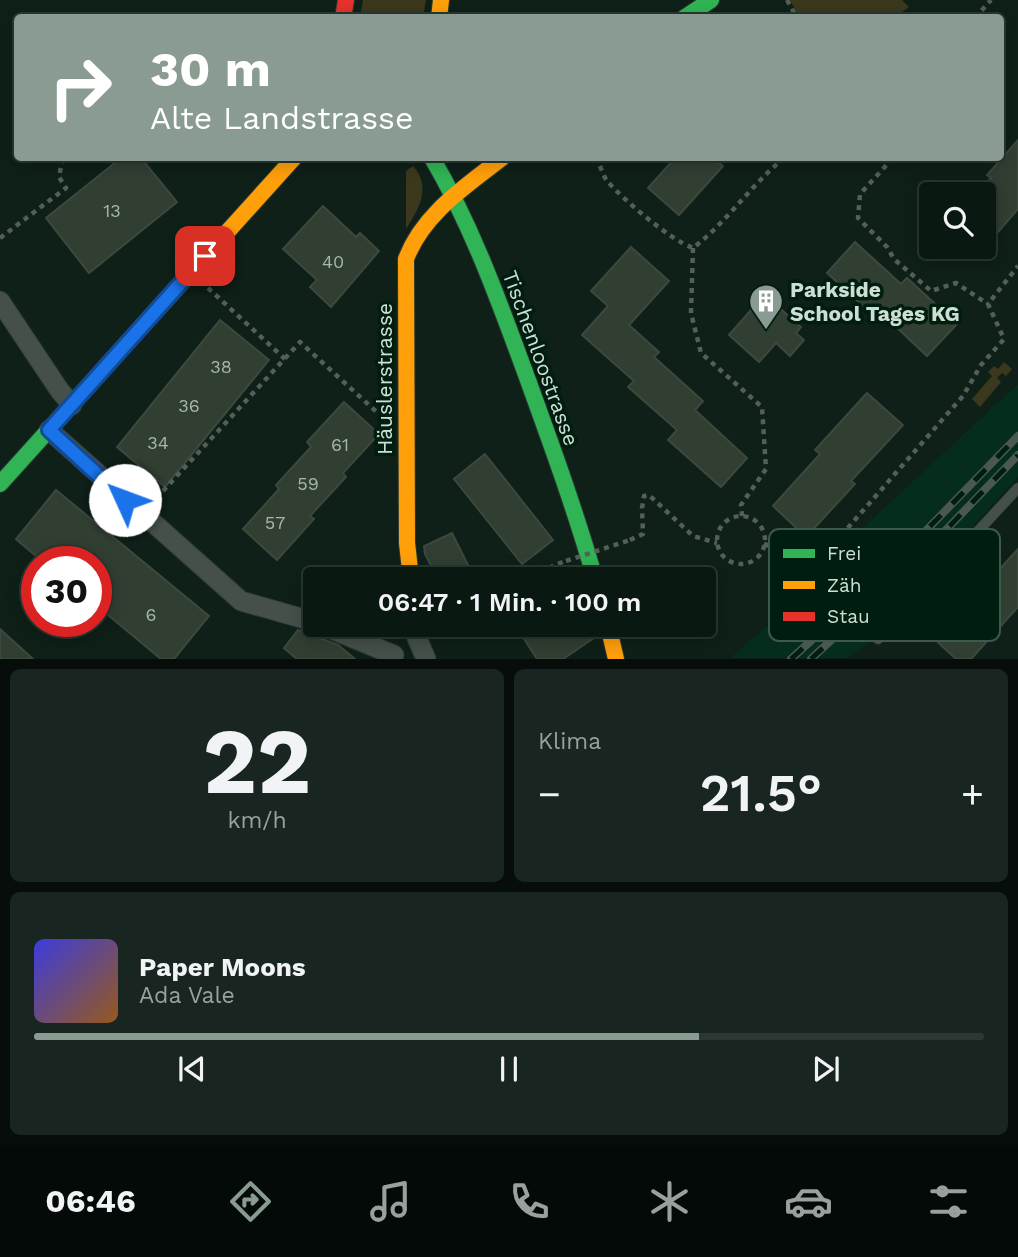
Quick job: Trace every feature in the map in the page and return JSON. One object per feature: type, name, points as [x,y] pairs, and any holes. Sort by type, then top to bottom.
[{"type":"main road","points":[[690,14],[711,0]]},
{"type":"main road","points":[[0,484],[291,161]]},
{"type":"main road","name":"Tischenloostrasse","points":[[434,161],[454,197],[508,326],[558,464],[591,567]]},
{"type":"main road","name":"Häuslerstrasse","points":[[410,567],[407,543],[406,259],[415,236],[454,197],[498,161]]},
{"type":"main road","points":[[611,637],[616,659]]},
{"type":"street","points":[[0,302],[72,405]]},
{"type":"street","points":[[49,430],[241,601],[303,619]]},
{"type":"street","points":[[348,637],[393,657],[411,637]]},
{"type":"street","points":[[419,637],[426,659]]},
{"type":"lane","points":[[980,529],[1018,488]]},
{"type":"path","points":[[979,14],[991,0]]},
{"type":"path","points":[[0,239],[66,188],[59,177],[61,161]]},
{"type":"path","points":[[598,161],[606,179],[676,242],[693,248]]},
{"type":"path","points":[[742,516],[741,505],[766,468],[762,407],[701,353],[691,313],[693,248],[760,178],[780,161]]},
{"type":"path","points":[[846,529],[963,396],[981,365],[1004,339],[988,304],[956,283],[931,291],[894,259],[887,247],[858,218],[860,194],[890,161]]},
{"type":"path","points":[[988,304],[1018,265]]},
{"type":"path","points":[[208,288],[285,359]]},
{"type":"path","points":[[163,491],[300,342],[385,420]]},
{"type":"path","points":[[551,567],[643,534],[644,496],[649,495],[694,536],[717,543]]},
{"type":"path","points":[[734,516],[750,517],[762,528],[764,544],[756,558],[741,564],[721,554],[717,543],[721,525],[734,516]]},
{"type":"path","points":[[764,544],[769,545]]},
{"type":"shaded area","points":[[363,0],[426,0],[424,14],[361,14]]},
{"type":"shaded area","points":[[790,0],[902,0],[909,7],[899,14],[797,14]]},
{"type":"shaded area","points":[[413,166],[419,174],[423,190],[419,206],[406,229],[406,171]]},
{"type":"shaded area","points":[[1004,362],[1012,369],[1006,376],[1002,373],[997,378],[1001,382],[980,407],[972,399],[992,376],[988,372],[994,366],[998,369]]},
{"type":"shaded area","points":[[1018,384],[1018,477],[971,529],[861,529]]},
{"type":"shaded area","points":[[768,625],[769,641],[869,641],[848,658],[730,658]]},
{"type":"building","points":[[1018,140],[1018,209],[996,234],[996,182],[988,182],[991,178],[987,175],[999,161],[1004,161],[1004,156]]},
{"type":"building","points":[[117,161],[143,161],[177,202],[89,273],[46,218]]},
{"type":"building","points":[[672,161],[717,161],[723,166],[679,215],[648,188]]},
{"type":"building","points":[[323,206],[356,237],[360,233],[379,251],[331,307],[310,287],[317,280],[283,249]]},
{"type":"building","points":[[855,242],[901,284],[907,278],[957,324],[927,356],[878,310],[873,315],[827,273]]},
{"type":"building","points":[[631,247],[669,281],[629,325],[659,352],[654,357],[703,401],[695,410],[747,458],[721,487],[668,440],[677,430],[628,387],[634,381],[582,335],[608,306],[591,291]]},
{"type":"building","name":"Parkside School Tages KG","points":[[774,303],[801,327],[796,333],[804,340],[790,356],[776,343],[759,362],[729,335],[751,310],[760,318]]},
{"type":"building","points":[[220,320],[269,360],[165,487],[117,447]]},
{"type":"building","points":[[867,393],[903,425],[851,481],[855,484],[813,529],[797,529],[773,506],[820,454],[815,450]]},
{"type":"building","points":[[344,402],[379,434],[343,473],[346,477],[310,516],[314,519],[277,560],[243,529],[279,489],[276,485],[311,447],[307,442]]},
{"type":"building","points":[[485,454],[553,540],[522,564],[454,479]]},
{"type":"building","points":[[56,490],[209,616],[174,659],[161,659],[112,618],[112,546],[24,546],[16,539]]},
{"type":"building","points":[[452,533],[469,567],[432,567],[424,546]]},
{"type":"building","points":[[1018,549],[1018,607],[1000,627],[1000,569]]},
{"type":"building","points":[[0,629],[33,659],[0,659]]},
{"type":"building","points":[[298,630],[303,632],[303,637],[317,637],[338,645],[355,659],[297,659],[284,648]]},
{"type":"building","points":[[523,637],[594,638],[563,659],[537,659]]},
{"type":"building","points":[[936,641],[987,641],[971,659],[956,659]]},
{"type":"railway","points":[[928,529],[1018,436]]},
{"type":"railway","points":[[947,529],[1018,455]]},
{"type":"railway","points":[[791,659],[811,641]]},
{"type":"railway","points":[[811,659],[830,641]]},
{"type":"traffic: fast","points":[[690,14],[711,0]]},
{"type":"traffic: fast","points":[[434,161],[460,210],[494,290],[562,475],[591,567]]},
{"type":"traffic: fast","points":[[0,484],[192,271]]},
{"type":"traffic: slow","points":[[439,14],[441,0]]},
{"type":"traffic: slow","points":[[192,271],[291,161]]},
{"type":"traffic: slow","points":[[410,567],[407,543],[406,259],[423,228],[446,202],[498,161]]},
{"type":"traffic: slow","points":[[611,637],[616,659]]},
{"type":"traffic: jam","points":[[344,14],[346,0]]},
{"type":"place","name":"Parkside School Tages KG","points":[[766,331]]},
{"type":"route","points":[[125,500],[49,430],[205,256]]}]
